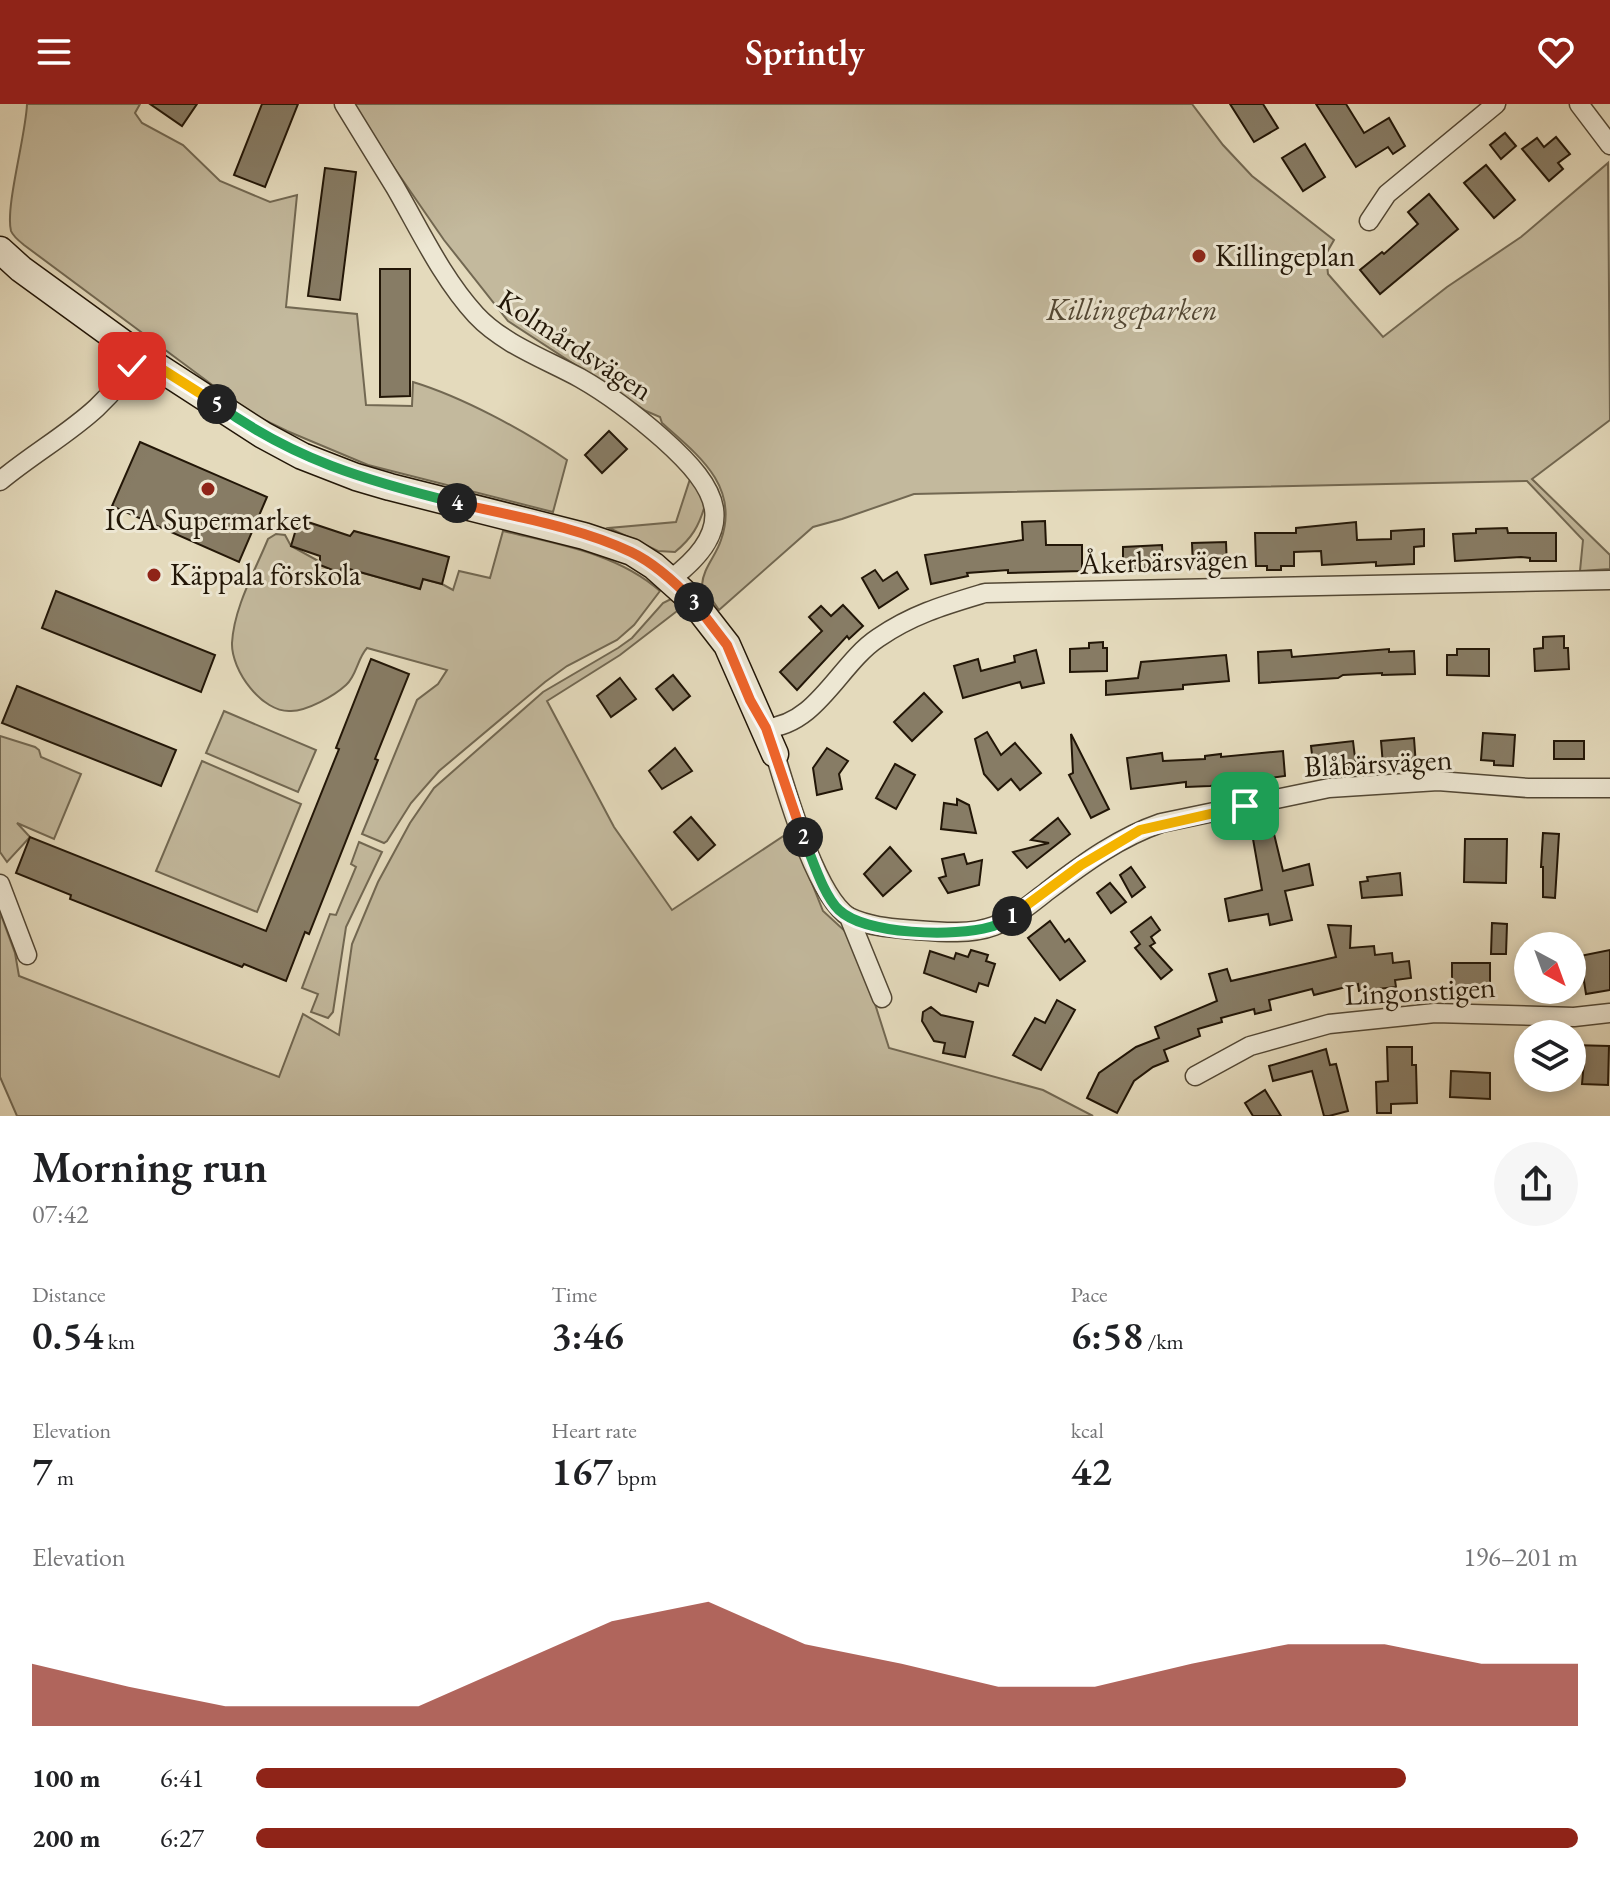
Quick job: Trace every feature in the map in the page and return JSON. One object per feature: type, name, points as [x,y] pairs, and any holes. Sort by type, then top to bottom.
[{"type":"street","name":"Kolmårdsvägen","points":[[344,104],[453,288],[479,318],[508,340],[581,379],[632,413],[682,455],[706,483],[714,510],[706,544],[691,564],[671,579]]},
{"type":"street","points":[[1369,221],[1387,194],[1496,104]]},
{"type":"street","points":[[1579,104],[1610,145]]},
{"type":"street","points":[[0,250],[65,302],[138,354],[263,435],[302,456],[367,480],[521,518],[610,544],[632,552],[671,579],[692,600],[727,645],[750,700],[766,728],[791,806],[817,870],[836,907],[849,917],[882,998]]},
{"type":"street","points":[[0,277],[65,302]]},
{"type":"street","points":[[0,481],[107,401],[138,354]]},
{"type":"street","name":"Åkerbärsvägen","points":[[766,728],[789,724],[806,712],[875,640],[918,613],[985,593],[1610,580]]},
{"type":"street","name":"Blåbärsvägen","points":[[849,917],[861,923],[887,928],[931,932],[990,927],[1013,916],[1081,865],[1140,830],[1329,788],[1438,781],[1528,788],[1610,788]]},
{"type":"street","points":[[0,884],[27,955]]},
{"type":"street","name":"Lingonstigen","points":[[1195,1076],[1250,1046],[1329,1024],[1435,1013],[1574,1017],[1610,1013]]},
{"type":"green space","points":[[27,104],[140,104],[135,113],[142,123],[183,145],[220,181],[270,202],[297,195],[286,307],[357,314],[366,405],[412,406],[413,382],[492,415],[567,460],[553,512],[368,465],[250,413],[24,245],[12,233],[10,220]]},
{"type":"green space","name":"Killingeparken","points":[[350,104],[1192,104],[1223,145],[1252,176],[1334,240],[1326,254],[1328,274],[1383,337],[1447,287],[1521,237],[1608,163],[1610,420],[1532,479],[1610,555],[1610,569],[1580,571],[1583,540],[1527,481],[914,494],[813,527],[719,610],[702,585],[721,540],[725,521],[725,503],[712,473],[662,423],[660,417],[646,411],[508,321],[444,240]]},
{"type":"green space","points":[[691,476],[705,505],[694,531],[675,552],[658,551],[609,528],[676,522]]},
{"type":"green space","points":[[503,531],[606,559],[625,567],[660,591],[634,625],[617,640],[567,666],[545,682],[439,771],[411,803],[387,841],[384,843],[362,834],[417,700],[438,684],[447,670],[367,648],[350,681],[328,698],[291,711],[269,705],[243,677],[233,654],[232,643],[241,603],[268,539],[276,534],[285,535],[291,546],[340,573],[342,567],[420,589],[423,579],[453,590],[459,571],[490,578]]},
{"type":"green space","points":[[671,599],[681,608],[620,655],[547,701],[614,827],[672,910],[791,831],[823,911],[847,933],[869,985],[889,1048],[1043,1090],[1093,1116],[17,1116],[0,1077],[0,912],[15,953],[19,976],[279,1077],[303,1014],[339,1035],[352,944],[378,882],[410,823],[434,788],[543,692],[632,638],[663,603]]},
{"type":"green space","points":[[224,711],[316,750],[298,792],[206,753]]},
{"type":"green space","points":[[0,736],[35,747],[41,757],[81,774],[54,839],[17,823],[30,837],[7,862],[0,852]]},
{"type":"green space","points":[[202,761],[301,804],[257,912],[156,871]]},
{"type":"green space","points":[[359,842],[382,852],[346,927],[333,1012],[328,1018],[311,1012],[318,994],[302,988],[330,914],[336,915],[356,867],[351,864]]},
{"type":"building","points":[[150,104],[197,104],[182,126]]},
{"type":"building","points":[[262,104],[298,104],[265,187],[234,175]]},
{"type":"building","points":[[1230,104],[1263,104],[1278,128],[1254,142]]},
{"type":"building","points":[[1316,104],[1346,104],[1364,133],[1389,118],[1405,146],[1393,154],[1388,147],[1356,167]]},
{"type":"building","points":[[1505,133],[1516,146],[1501,159],[1490,145]]},
{"type":"building","points":[[1556,137],[1570,154],[1558,163],[1563,169],[1549,181],[1522,149],[1537,138],[1544,147]]},
{"type":"building","points":[[1305,144],[1325,177],[1303,191],[1282,158]]},
{"type":"building","points":[[1486,165],[1515,200],[1494,218],[1464,183]]},
{"type":"building","points":[[325,168],[356,172],[340,300],[308,296]]},
{"type":"building","points":[[1429,194],[1458,229],[1380,294],[1360,270],[1418,224],[1408,212]]},
{"type":"building","points":[[380,269],[410,269],[410,396],[380,397]]},
{"type":"building","points":[[609,431],[627,449],[602,473],[585,455]]},
{"type":"building","points":[[140,442],[267,497],[239,562],[112,506]]},
{"type":"building","points":[[299,519],[350,536],[354,531],[449,557],[442,584],[423,579],[420,589],[342,567],[340,573],[320,565],[320,556],[291,546]]},
{"type":"building","points":[[1045,521],[1046,545],[1082,545],[1082,571],[967,573],[968,576],[931,584],[925,555],[1023,540],[1022,522]]},
{"type":"building","points":[[1356,522],[1357,540],[1391,539],[1391,531],[1424,529],[1424,546],[1414,547],[1414,564],[1376,566],[1376,562],[1322,565],[1321,551],[1294,552],[1294,566],[1281,566],[1281,570],[1256,566],[1255,533],[1296,533],[1296,528]]},
{"type":"building","points":[[1507,528],[1508,533],[1556,533],[1556,561],[1530,561],[1530,558],[1521,557],[1455,561],[1453,534],[1476,533],[1476,529]]},
{"type":"building","points":[[1226,542],[1227,567],[1193,568],[1192,543]]},
{"type":"building","points":[[1162,545],[1163,568],[1123,570],[1123,547]]},
{"type":"building","points":[[875,570],[883,581],[897,572],[908,589],[879,608],[862,578]]},
{"type":"building","points":[[56,591],[215,655],[201,692],[42,628]]},
{"type":"building","points":[[843,605],[863,626],[849,639],[847,636],[797,690],[780,672],[822,631],[809,617],[821,606],[831,616]]},
{"type":"building","points":[[1564,636],[1569,669],[1535,671],[1534,649],[1543,648],[1543,637]]},
{"type":"building","points":[[1103,642],[1103,648],[1107,648],[1107,671],[1070,672],[1070,649],[1089,648],[1089,643]]},
{"type":"building","points":[[1389,649],[1389,652],[1414,651],[1415,674],[1343,675],[1338,678],[1259,683],[1258,652],[1291,650],[1292,657]]},
{"type":"building","points":[[1457,649],[1489,649],[1489,676],[1447,675],[1447,655],[1457,655]]},
{"type":"building","points":[[1036,650],[1044,683],[1022,688],[1020,682],[963,698],[954,666],[978,659],[981,671],[1015,662],[1014,656]]},
{"type":"building","points":[[1226,655],[1229,681],[1183,685],[1183,689],[1106,695],[1106,681],[1138,678],[1141,662]]},
{"type":"building","points":[[371,659],[409,674],[309,934],[305,932],[286,981],[244,964],[242,967],[70,899],[71,895],[16,873],[30,837],[266,931],[339,749],[336,748]]},
{"type":"building","points":[[673,675],[690,696],[673,710],[656,689]]},
{"type":"building","points":[[620,678],[636,699],[611,717],[597,696]]},
{"type":"building","points":[[17,686],[176,750],[161,786],[2,723]]},
{"type":"building","points":[[924,693],[942,712],[912,741],[894,722]]},
{"type":"building","points":[[987,732],[1001,755],[1015,743],[1041,773],[1020,790],[1011,779],[998,790],[984,774],[975,739]]},
{"type":"building","points":[[1483,733],[1515,735],[1513,766],[1494,765],[1494,761],[1481,760]]},
{"type":"building","points":[[1071,734],[1109,809],[1091,818],[1069,775],[1073,773]]},
{"type":"building","points":[[1414,738],[1416,766],[1383,765],[1381,741]]},
{"type":"building","points":[[1353,741],[1356,766],[1314,772],[1311,746]]},
{"type":"building","points":[[1554,741],[1584,741],[1584,759],[1554,759]]},
{"type":"building","points":[[675,748],[692,771],[662,789],[649,771]]},
{"type":"building","points":[[827,748],[848,761],[839,774],[842,789],[817,795],[813,768]]},
{"type":"building","points":[[1283,751],[1285,776],[1210,786],[1186,787],[1186,782],[1131,789],[1127,758],[1162,753],[1163,761]]},
{"type":"building","points":[[895,764],[915,775],[896,809],[876,798]]},
{"type":"building","points":[[957,799],[969,805],[976,833],[941,829],[944,803],[957,805]]},
{"type":"building","points":[[691,817],[715,845],[698,860],[674,832]]},
{"type":"building","points":[[1058,818],[1070,834],[1027,868],[1013,852],[1049,843],[1031,840]]},
{"type":"building","points":[[1543,833],[1559,834],[1555,898],[1543,897]]},
{"type":"building","points":[[1274,834],[1283,871],[1309,864],[1313,885],[1285,891],[1292,920],[1270,925],[1268,914],[1229,921],[1225,899],[1262,890],[1253,839]]},
{"type":"building","points":[[1465,839],[1507,839],[1506,883],[1464,882]]},
{"type":"building","points":[[890,847],[911,871],[883,896],[864,874]]},
{"type":"building","points":[[964,854],[967,864],[982,860],[979,885],[948,893],[939,878],[946,876],[942,859]]},
{"type":"building","points":[[1131,867],[1145,887],[1132,897],[1120,875]]},
{"type":"building","points":[[1400,873],[1402,895],[1362,898],[1360,882],[1368,881],[1367,877]]},
{"type":"building","points":[[1110,883],[1126,902],[1111,913],[1097,893]]},
{"type":"building","points":[[1151,917],[1160,930],[1151,937],[1155,943],[1150,946],[1172,970],[1161,979],[1135,948],[1140,944],[1131,932]]},
{"type":"building","points":[[1050,921],[1065,942],[1069,939],[1085,961],[1060,980],[1028,938]]},
{"type":"building","points":[[1492,923],[1507,924],[1506,954],[1491,954]]},
{"type":"building","points":[[1328,925],[1351,926],[1350,948],[1374,946],[1375,955],[1392,953],[1393,963],[1409,961],[1411,978],[1395,980],[1396,987],[1359,991],[1358,984],[1314,995],[1312,989],[1269,1000],[1271,1010],[1255,1014],[1254,1009],[1221,1018],[1222,1022],[1198,1029],[1200,1036],[1164,1050],[1168,1061],[1153,1067],[1134,1081],[1117,1113],[1087,1098],[1099,1073],[1136,1047],[1159,1038],[1155,1027],[1217,1001],[1209,974],[1227,969],[1231,981],[1336,957]]},
{"type":"building","points":[[971,950],[988,955],[986,961],[995,964],[988,986],[979,983],[976,992],[924,973],[930,951],[954,959],[956,953],[968,957]]},
{"type":"building","points":[[1610,950],[1610,990],[1586,994],[1586,955]]},
{"type":"building","points":[[1452,963],[1490,963],[1490,988],[1452,988]]},
{"type":"building","points":[[1057,1000],[1075,1010],[1041,1070],[1013,1055],[1035,1018],[1045,1023]]},
{"type":"building","points":[[931,1007],[941,1015],[973,1022],[965,1057],[943,1053],[945,1043],[934,1041],[922,1021],[923,1012]]},
{"type":"building","points":[[1586,1045],[1609,1046],[1608,1085],[1586,1084]]},
{"type":"building","points":[[1387,1047],[1412,1047],[1417,1103],[1391,1104],[1391,1113],[1377,1113],[1376,1082],[1388,1081]]},
{"type":"building","points":[[1326,1049],[1330,1065],[1336,1064],[1348,1111],[1329,1116],[1324,1116],[1312,1071],[1273,1081],[1269,1066]]},
{"type":"building","points":[[1451,1071],[1490,1073],[1490,1099],[1450,1097]]},
{"type":"building","points":[[1265,1090],[1281,1116],[1253,1116],[1245,1103]]},
{"type":"place","name":"Killingeplan","points":[[1199,256]]},
{"type":"place","name":"ICA Supermarket","points":[[208,489]]},
{"type":"place","name":"Käppala förskola","points":[[154,575]]},
{"type":"route","points":[[132,366],[138,354],[263,435],[302,456],[356,477],[584,536],[632,552],[654,566],[692,600],[727,645],[750,700],[766,728],[791,806],[831,899],[841,912],[861,923],[931,932],[990,927],[1013,916],[1081,865],[1140,830],[1245,806]]}]
